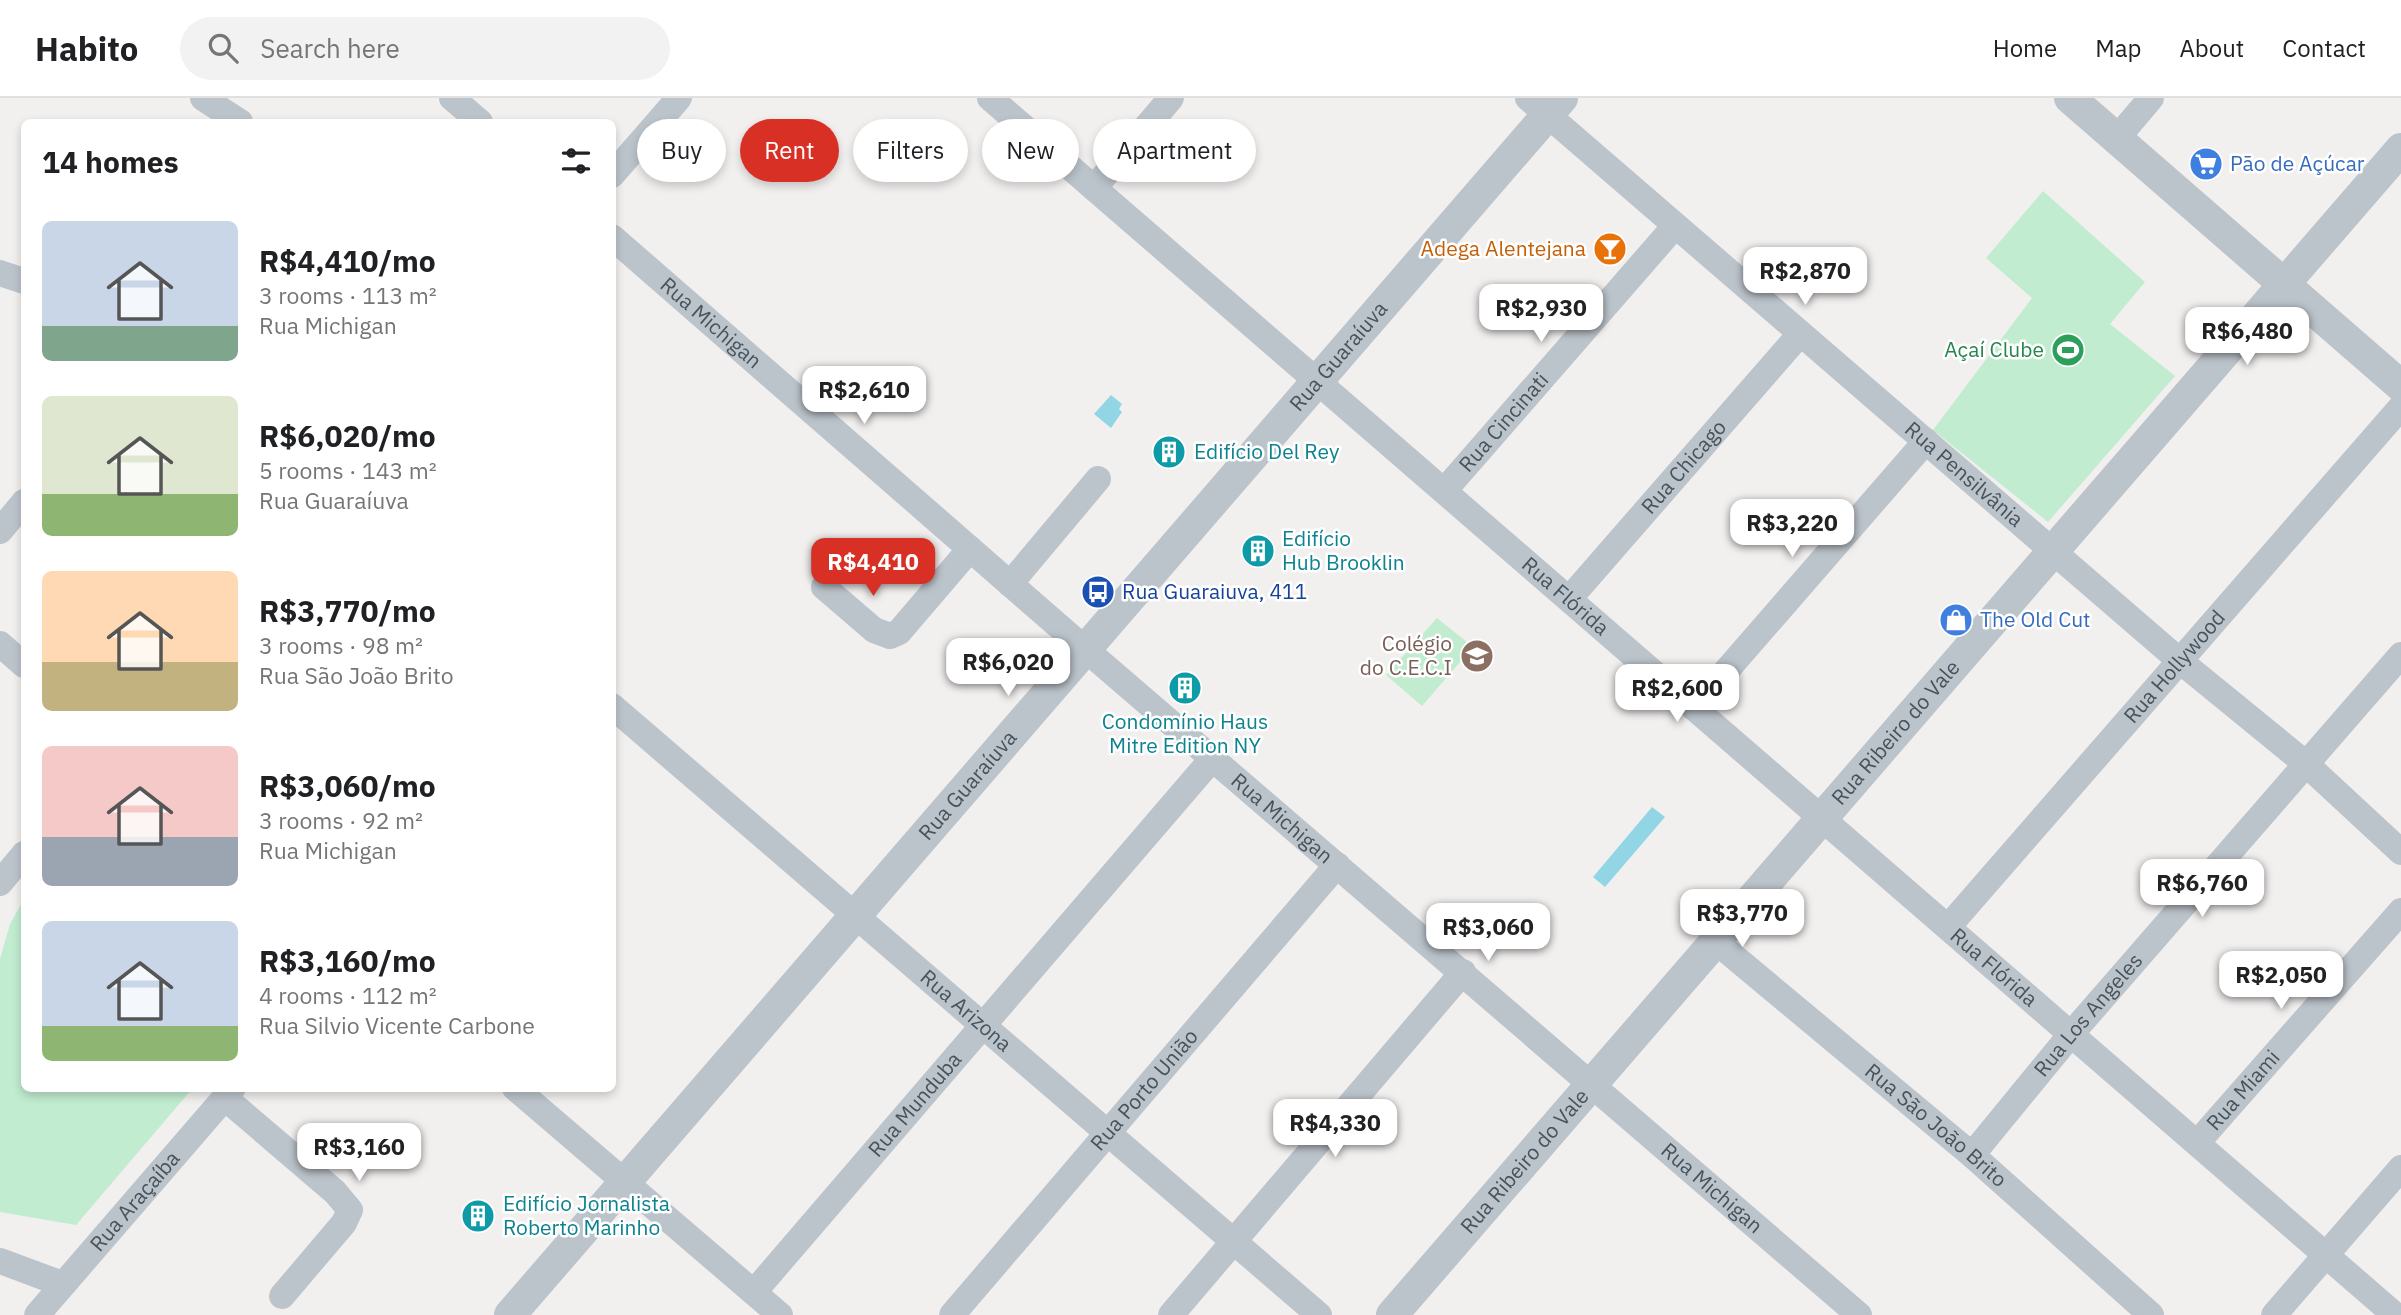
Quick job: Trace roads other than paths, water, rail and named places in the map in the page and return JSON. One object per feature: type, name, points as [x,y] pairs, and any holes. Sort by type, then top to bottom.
[{"type":"street","points":[[203,98],[235,119]]},
{"type":"street","points":[[616,171],[679,98]]},
{"type":"street","name":"Rua Flórida","points":[[990,98],[2395,1315]]},
{"type":"street","points":[[1094,188],[1171,98]]},
{"type":"street","points":[[2070,98],[2401,386]]},
{"type":"street","points":[[2118,137],[2151,98]]},
{"type":"street","name":"Rua Pensilvânia","points":[[1546,104],[1674,227],[2054,550],[2180,661],[2305,763],[2401,852]]},
{"type":"street","name":"Rua Guaraíuva","points":[[510,1315],[1317,381],[1546,104]]},
{"type":"street","name":"Rua Ribeiro do Vale","points":[[1392,1315],[2401,149]]},
{"type":"street","name":"Rua Cincinati","points":[[1444,491],[1674,227]]},
{"type":"street","name":"Rua Michigan","points":[[616,240],[1084,649],[1859,1315]]},
{"type":"street","points":[[0,273],[21,280]]},
{"type":"street","name":"Rua Chicago","points":[[1569,600],[1800,334]]},
{"type":"street","name":"Rua Hollywood","points":[[1948,928],[2401,407]]},
{"type":"street","points":[[1694,708],[1926,441]]},
{"type":"street","points":[[1010,584],[1098,479]]},
{"type":"street","points":[[0,530],[21,506]]},
{"type":"street","points":[[824,587],[873,630],[890,636],[899,632],[970,549]]},
{"type":"street","points":[[0,643],[21,661]]},
{"type":"street","name":"Rua Los Angeles","points":[[1972,1155],[2072,1033],[2401,655]]},
{"type":"street","name":"Rua Arizona","points":[[616,709],[1319,1315]]},
{"type":"street","name":"Rua Munduba","points":[[754,1292],[1212,759]]},
{"type":"street","points":[[0,883],[21,858]]},
{"type":"street","name":"Rua Porto União","points":[[952,1315],[1337,865]]},
{"type":"street","name":"Rua Miami","points":[[2197,1143],[2401,911]]},
{"type":"street","name":"Rua São João Brito","points":[[1714,940],[1972,1155],[2151,1315]]},
{"type":"street","points":[[1171,1315],[1463,972]]},
{"type":"street","points":[[520,1092],[780,1315]]},
{"type":"street","points":[[229,1093],[335,1192],[350,1210],[344,1223],[282,1296]]},
{"type":"street","name":"Rua Araçaíba","points":[[37,1315],[229,1093]]},
{"type":"street","points":[[2274,1315],[2401,1168]]},
{"type":"street","points":[[0,1261],[62,1284]]},
{"type":"water","points":[[1111,395],[1122,404],[1119,409],[1122,412],[1111,428],[1094,414]]},
{"type":"water","points":[[1652,807],[1665,817],[1605,887],[1593,877]]},
{"type":"place","name":"Pão de Açúcar","points":[[2206,164]]},
{"type":"place","name":"Adega Alentejana","points":[[1610,249]]},
{"type":"place","name":"Açaí Clube","points":[[2068,350]]},
{"type":"place","name":"Edifício Del Rey","points":[[1169,452]]},
{"type":"place","name":"Edifício Hub Brooklin","points":[[1258,551]]},
{"type":"place","name":"Rua Guaraiuva, 411","points":[[1098,592]]},
{"type":"place","name":"The Old Cut","points":[[1956,620]]},
{"type":"place","name":"Colégio do C.E.C.I","points":[[1477,656]]},
{"type":"place","name":"Condomínio Haus Mitre Edition NY","points":[[1185,688]]},
{"type":"place","name":"Edifício Jornalista Roberto Marinho","points":[[478,1216]]}]
